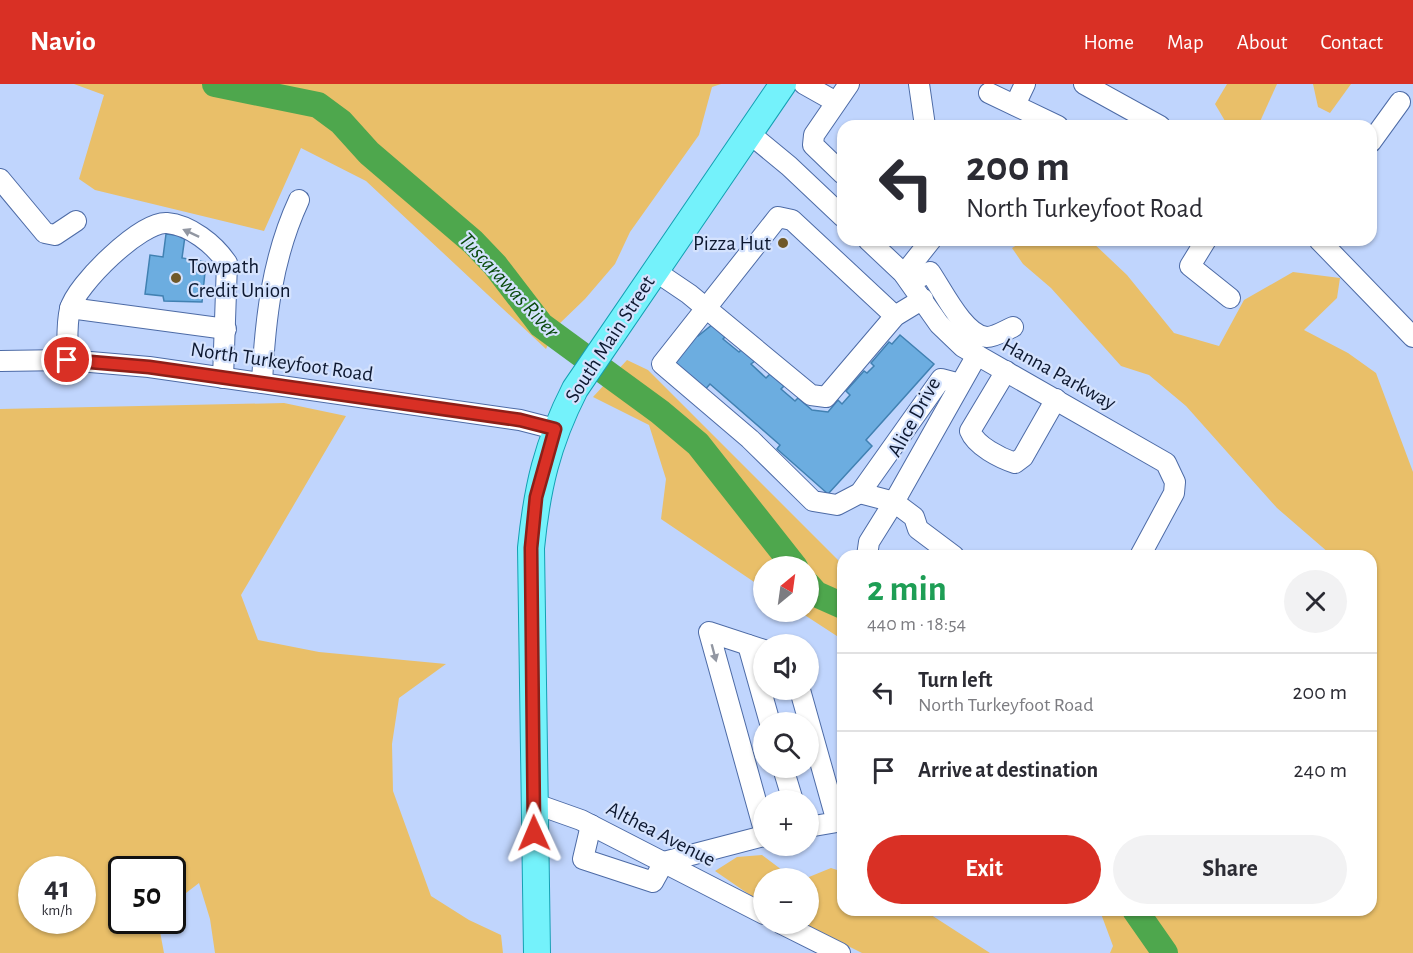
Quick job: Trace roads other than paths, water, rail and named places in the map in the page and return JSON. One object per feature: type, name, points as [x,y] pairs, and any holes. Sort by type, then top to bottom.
[{"type":"main road","name":"South Main Street","points":[[537,953],[531,548],[536,497],[555,429],[575,389],[613,331],[719,181],[783,84]]},
{"type":"street","points":[[804,84],[836,102]]},
{"type":"street","points":[[837,169],[813,145],[814,135],[849,84]]},
{"type":"street","points":[[919,84],[924,120]]},
{"type":"street","points":[[1015,105],[1025,84]]},
{"type":"street","points":[[1084,84],[1149,120]]},
{"type":"street","points":[[989,93],[1046,120]]},
{"type":"street","points":[[1377,134],[1400,102]]},
{"type":"street","points":[[749,133],[837,211]]},
{"type":"street","points":[[800,176],[819,153]]},
{"type":"street","points":[[0,179],[45,233],[55,235],[76,221]]},
{"type":"street","points":[[262,383],[264,336],[276,262],[286,228],[299,200]]},
{"type":"street","points":[[895,316],[792,220],[778,217],[662,364],[750,439],[813,501],[837,505],[860,493],[941,379],[960,384]]},
{"type":"street","points":[[67,360],[70,308],[88,278],[150,225],[167,223],[193,232],[217,248],[227,262],[223,378]]},
{"type":"street","name":"Hanna Parkway","points":[[874,246],[907,278],[922,299],[938,335],[974,346],[1006,371],[1158,457],[1172,472],[1175,482],[1171,502],[1143,550]]},
{"type":"street","points":[[907,278],[927,246]]},
{"type":"street","points":[[1202,246],[1190,266],[1230,298]]},
{"type":"street","points":[[1325,246],[1413,337]]},
{"type":"street","points":[[655,271],[706,308],[811,395],[826,397],[895,316],[922,299]]},
{"type":"street","points":[[907,278],[930,272],[974,346],[988,337],[1013,327]]},
{"type":"street","points":[[70,308],[226,329]]},
{"type":"street","name":"Alice Drive","points":[[868,550],[869,542],[960,384],[974,346]]},
{"type":"street","name":"North Turkeyfoot Road","points":[[0,361],[67,360],[149,367],[520,420],[555,429]]},
{"type":"street","points":[[1006,371],[970,431],[973,439],[1005,459],[1015,463],[1023,457],[1056,399]]},
{"type":"street","points":[[860,493],[894,502],[914,517],[918,529],[946,550]]},
{"type":"street","points":[[753,646],[709,632],[753,790]]},
{"type":"street","points":[[803,700],[837,822],[819,824]]},
{"type":"street","name":"Althea Avenue","points":[[533,803],[591,825],[753,908]]},
{"type":"street","points":[[591,825],[583,859],[653,882],[664,861],[753,839]]},
{"type":"street","points":[[802,934],[840,953]]},
{"type":"waterway","name":"Tuscarawas River","points":[[215,84],[318,105],[341,122],[369,153],[473,242],[495,265],[541,325],[660,412],[698,444],[786,556]]},
{"type":"waterway","name":"Tuscarawas River","points":[[819,595],[837,603]]},
{"type":"waterway","name":"Tuscarawas River","points":[[1139,916],[1165,953]]},
{"type":"place","name":"Pizza Hut","points":[[783,243]]},
{"type":"place","name":"Towpath Credit Union","points":[[176,278]]}]
